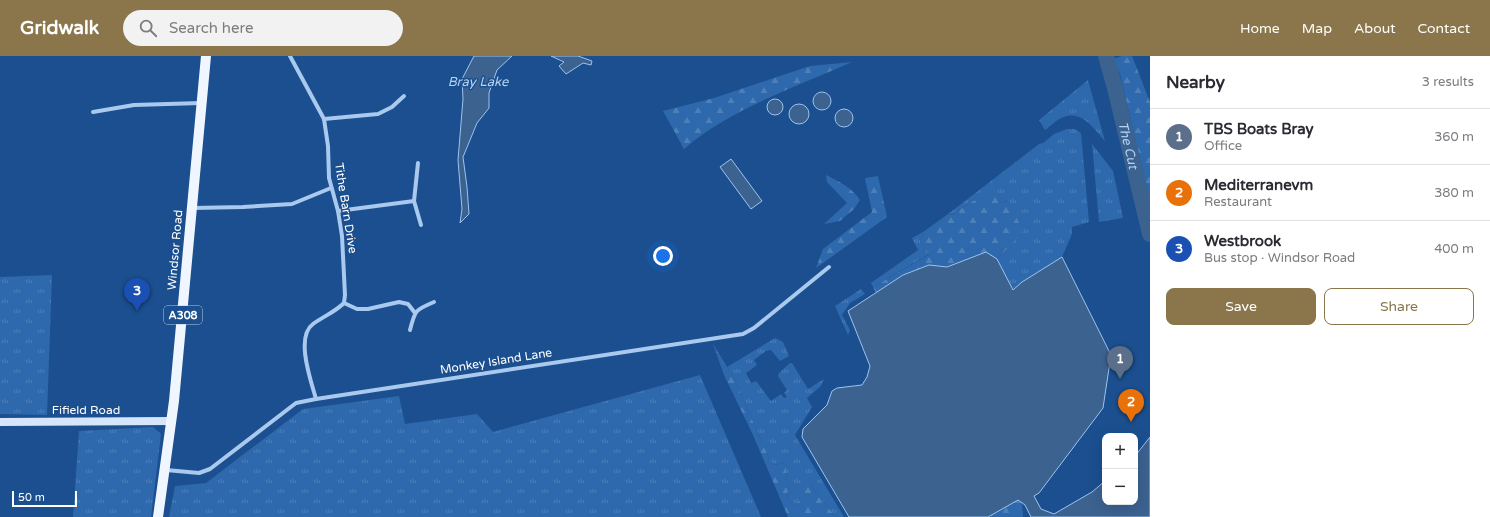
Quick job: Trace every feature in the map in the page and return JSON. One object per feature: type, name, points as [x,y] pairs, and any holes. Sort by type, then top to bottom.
[{"type":"main road","name":"Windsor Road","points":[[158,517],[172,421],[206,56]]},
{"type":"street","name":"Tithe Barn Drive","points":[[290,56],[324,119],[328,146],[331,188],[338,211],[344,261],[344,303]]},
{"type":"street","points":[[324,119],[378,114],[392,108],[404,96]]},
{"type":"street","points":[[93,112],[134,105],[202,103]]},
{"type":"street","points":[[418,163],[414,201],[421,224]]},
{"type":"street","points":[[192,208],[292,204],[331,188]]},
{"type":"street","points":[[338,211],[414,201]]},
{"type":"street","name":"Monkey Island Lane","points":[[165,470],[199,473],[210,469],[296,403],[743,334],[754,328],[829,267]]},
{"type":"street","points":[[316,399],[308,372],[304,349],[304,341],[312,325],[337,310],[344,303],[357,309],[368,309],[399,302],[408,304],[415,312]]},
{"type":"street","points":[[410,330],[415,312],[421,307],[434,302]]},
{"type":"street","name":"Fifield Road","points":[[0,422],[172,421]]},
{"type":"green space","points":[[1122,56],[1132,56],[1150,102],[1150,202],[1120,74],[1113,59]]},
{"type":"green space","points":[[852,62],[743,110],[702,135],[684,149],[663,111],[714,98],[810,66]]},
{"type":"green space","points":[[1088,80],[1105,141],[1092,126],[1082,118],[1076,116],[1061,118],[1045,130],[1039,120]]},
{"type":"green space","points":[[1067,129],[1075,129],[1081,133],[1089,222],[1072,227],[1072,234],[1062,257],[1022,282],[1013,290],[997,259],[1006,249],[1007,200],[1002,203],[991,191],[950,215],[948,214],[1039,144],[1043,143],[1054,134]]},
{"type":"green space","points":[[1092,144],[1113,171],[1123,218],[1099,222]]},
{"type":"green space","points":[[826,175],[849,188],[860,200],[854,209],[840,221],[824,224],[847,203],[827,182]]},
{"type":"green space","points":[[878,176],[887,217],[816,268],[823,249],[872,212],[865,178]]},
{"type":"green space","points":[[991,190],[1002,203],[1008,200],[1023,231],[997,259],[985,252],[947,267],[929,265],[903,275],[876,293],[873,287],[930,254],[920,242],[923,232],[948,214],[951,215]]},
{"type":"green space","points":[[923,232],[920,242],[931,253],[873,287],[871,283],[918,250],[912,238]]},
{"type":"green space","points":[[52,275],[47,415],[0,414],[0,277]]},
{"type":"green space","points":[[861,289],[865,294],[850,303],[842,315],[850,330],[848,335],[835,306]]},
{"type":"green space","points":[[775,338],[783,342],[789,356],[780,361],[771,350],[766,351],[754,360],[757,365],[746,373],[751,383],[756,381],[771,401],[781,394],[784,398],[787,397],[784,393],[787,390],[778,376],[779,373],[790,363],[792,363],[808,389],[824,379],[821,386],[807,398],[812,407],[795,435],[844,517],[836,517],[811,486],[798,508],[788,501],[786,463],[772,465],[734,378],[727,367]]},
{"type":"green space","points":[[713,344],[734,378],[772,465],[786,463],[788,501],[798,508],[800,489],[811,486],[836,517],[788,517],[753,435],[724,375]]},
{"type":"green space","points":[[700,375],[761,517],[169,517],[175,486],[206,483],[303,409],[399,396],[405,424],[477,414],[493,432]]},
{"type":"green space","points":[[153,427],[161,434],[151,517],[73,517],[79,431]]},
{"type":"green space","points":[[1018,500],[1022,503],[1023,517],[988,517]]},
{"type":"water","name":"Bray Lake","points":[[474,56],[512,56],[497,70],[489,93],[489,108],[477,123],[463,157],[469,214],[460,223],[462,209],[458,160],[463,99],[462,79]]},
{"type":"water","points":[[551,56],[578,56],[592,61],[591,65],[583,63],[566,74],[559,66],[564,62]]},
{"type":"water","points":[[822,92],[828,95],[831,101],[828,107],[822,110],[816,107],[813,101],[816,95]]},
{"type":"water","points":[[772,99],[778,99],[783,104],[781,113],[778,115],[772,115],[767,110],[767,104]]},
{"type":"water","points":[[795,104],[803,104],[809,110],[809,118],[803,124],[795,124],[789,118],[789,110]]},
{"type":"water","points":[[844,109],[850,112],[853,118],[850,124],[844,127],[838,124],[835,118],[838,112]]},
{"type":"water","points":[[731,159],[762,201],[751,209],[720,167]]},
{"type":"water","points":[[986,252],[997,259],[1013,290],[1022,282],[1062,257],[1111,355],[1103,408],[1039,493],[1034,496],[1041,509],[1054,514],[1092,492],[1102,484],[1102,505],[1138,505],[1138,452],[1150,437],[1150,517],[1031,517],[1025,505],[1018,500],[988,517],[849,517],[802,437],[803,429],[827,405],[832,391],[837,388],[862,385],[867,377],[870,366],[848,311],[903,275],[929,265],[947,267]]},
{"type":"waterway","name":"The Cut","points":[[1106,56],[1150,234]]},
{"type":"place","name":"Westbrook","points":[[137,311]]},
{"type":"place","name":"TBS Boats Bray","points":[[1120,379]]},
{"type":"place","name":"Mediterranevm","points":[[1131,422]]}]
